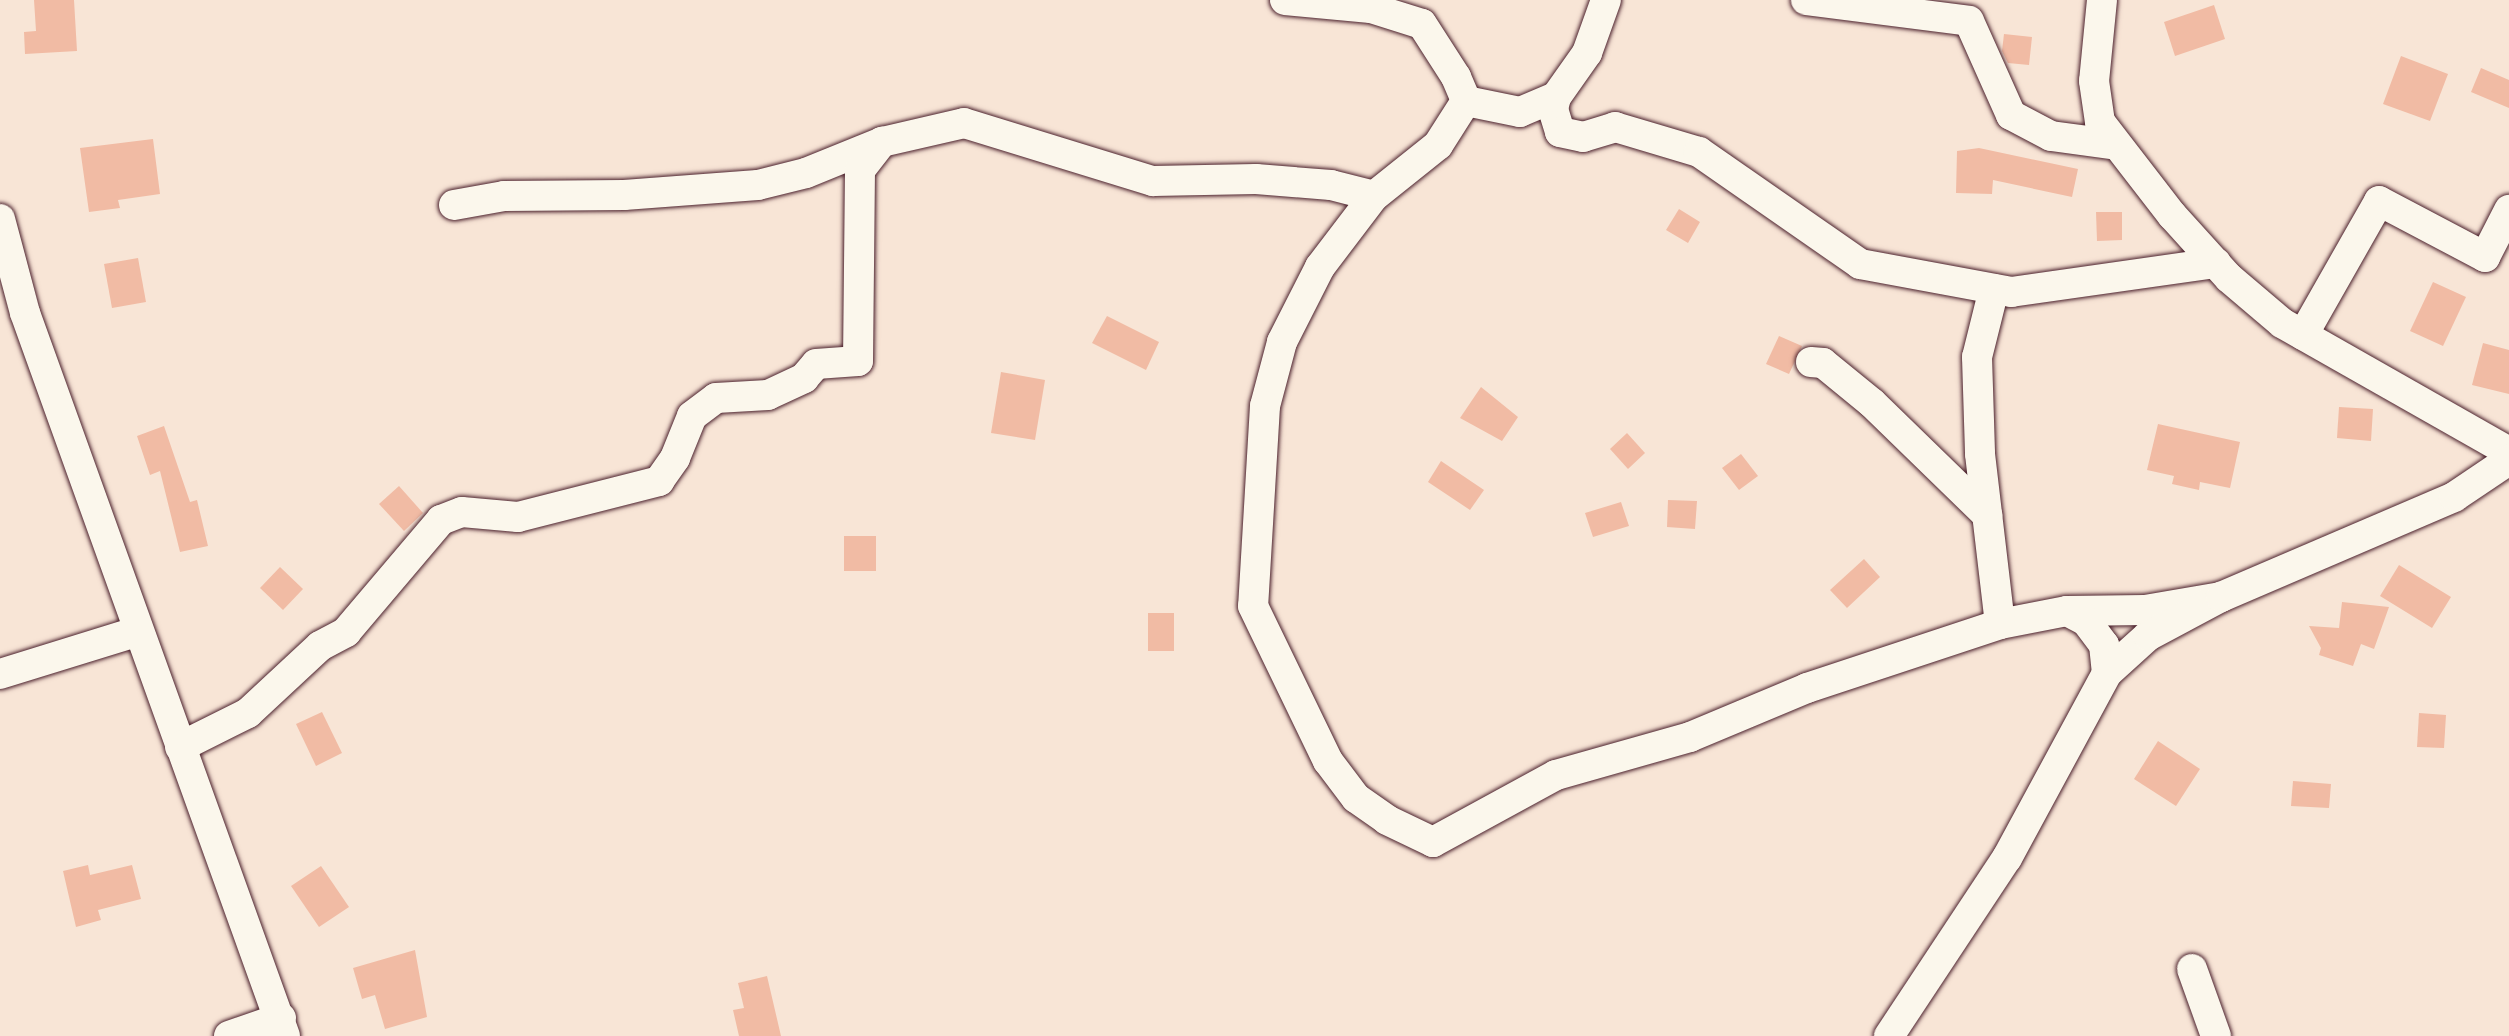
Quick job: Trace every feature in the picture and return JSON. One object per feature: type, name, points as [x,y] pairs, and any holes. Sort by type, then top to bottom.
[{"type":"street","points":[[1285,0],[1371,8],[1422,24],[1466,101],[1520,112],[1556,97]]},
{"type":"street","points":[[1606,0],[1587,53],[1556,97],[1553,109],[1560,132],[1583,137],[1615,127],[1699,152],[1860,264],[2011,292],[2216,263]]},
{"type":"street","points":[[1806,0],[1969,21],[2011,115],[2051,136],[2111,144]]},
{"type":"street","points":[[2102,0],[2094,81],[2100,122],[2111,144],[2216,263],[2282,323],[2509,452]]},
{"type":"street","points":[[1466,101],[1438,145],[1374,196],[1320,267],[1282,342],[1265,406],[1253,606],[1328,761],[1356,798],[1387,820],[1433,842],[1556,775],[1690,737],[1807,688],[2000,624],[2067,611],[2145,610],[2221,597]]},
{"type":"street","points":[[454,205],[504,196],[624,195],[758,185],[806,173],[882,142],[964,123],[1153,181],[1256,179],[1331,185],[1374,196]]},
{"type":"street","points":[[180,747],[248,713],[320,646],[346,632],[441,520],[462,512],[518,517],[659,481],[675,458],[692,416],[716,398],[768,395],[804,378],[816,364],[858,361],[860,170],[882,142]]},
{"type":"street","points":[[2303,335],[2379,201],[2485,257],[2509,210]]},
{"type":"street","points":[[0,219],[12,316],[139,631],[283,1027],[229,1036]]},
{"type":"street","points":[[1994,289],[1977,357],[1987,515],[2000,624]]},
{"type":"street","points":[[1811,362],[1823,363],[1872,403],[1987,515]]},
{"type":"street","points":[[1889,1036],[2007,858],[2107,673],[2148,636],[2221,597],[2454,497],[2509,460]]},
{"type":"street","points":[[2067,611],[2086,621],[2104,645],[2107,673]]},
{"type":"street","points":[[0,674],[139,631]]},
{"type":"street","points":[[2192,969],[2216,1036]]},
{"type":"building","points":[[34,0],[74,0],[77,51],[25,54],[24,32],[36,31]]},
{"type":"building","points":[[2214,5],[2225,39],[2175,56],[2164,22]]},
{"type":"building","points":[[2004,34],[2032,37],[2029,65],[2008,63],[2002,51]]},
{"type":"building","points":[[2401,56],[2448,74],[2430,121],[2383,104]]},
{"type":"building","points":[[2481,68],[2509,80],[2509,108],[2471,92]]},
{"type":"building","points":[[153,139],[160,194],[118,200],[120,208],[89,212],[80,148]]},
{"type":"building","points":[[1979,148],[2078,169],[2072,197],[1993,180],[1992,194],[1956,193],[1957,151]]},
{"type":"building","points":[[1679,209],[1700,222],[1688,243],[1666,230]]},
{"type":"building","points":[[2096,212],[2122,212],[2122,240],[2097,241]]},
{"type":"building","points":[[138,258],[146,302],[112,308],[104,264]]},
{"type":"building","points":[[2433,282],[2466,297],[2443,346],[2410,331]]},
{"type":"building","points":[[1107,316],[1159,342],[1146,370],[1092,343]]},
{"type":"building","points":[[1779,336],[1802,346],[1789,374],[1766,364]]},
{"type":"building","points":[[2483,343],[2509,350],[2509,394],[2472,385]]},
{"type":"building","points":[[1001,372],[1045,380],[1035,440],[991,433]]},
{"type":"building","points":[[1481,387],[1518,417],[1502,441],[1460,418]]},
{"type":"building","points":[[2339,407],[2373,409],[2371,441],[2337,438]]},
{"type":"building","points":[[2158,424],[2240,442],[2230,488],[2200,482],[2199,490],[2172,484],[2174,476],[2147,470]]},
{"type":"building","points":[[164,426],[190,502],[197,500],[208,546],[180,552],[160,471],[150,475],[137,436]]},
{"type":"building","points":[[1627,433],[1645,453],[1628,469],[1610,449]]},
{"type":"building","points":[[1741,454],[1758,476],[1739,490],[1722,468]]},
{"type":"building","points":[[1441,461],[1484,490],[1470,510],[1428,482]]},
{"type":"building","points":[[399,486],[423,513],[404,531],[379,504]]},
{"type":"building","points":[[1668,500],[1697,501],[1695,529],[1667,527]]},
{"type":"building","points":[[1621,502],[1629,526],[1593,537],[1585,513]]},
{"type":"building","points":[[844,536],[876,536],[876,571],[844,571]]},
{"type":"building","points":[[1864,559],[1880,577],[1847,608],[1830,590]]},
{"type":"building","points":[[2399,565],[2451,597],[2432,628],[2380,596]]},
{"type":"building","points":[[280,567],[303,589],[283,610],[260,588]]},
{"type":"building","points":[[2342,602],[2389,607],[2374,649],[2361,644],[2353,666],[2319,655],[2321,648],[2309,626],[2339,628]]},
{"type":"building","points":[[1148,613],[1174,613],[1174,651],[1148,651]]},
{"type":"building","points":[[322,712],[342,753],[316,766],[296,724]]},
{"type":"building","points":[[2419,713],[2446,715],[2444,748],[2417,747]]},
{"type":"building","points":[[2158,741],[2200,769],[2176,806],[2134,779]]},
{"type":"building","points":[[2293,781],[2331,784],[2329,808],[2291,806]]},
{"type":"building","points":[[88,865],[90,875],[132,865],[141,899],[98,910],[101,920],[76,927],[63,871]]},
{"type":"building","points":[[321,866],[349,907],[319,927],[291,886]]},
{"type":"building","points":[[415,950],[427,1017],[385,1029],[375,995],[362,999],[353,968]]},
{"type":"building","points":[[767,976],[781,1036],[739,1036],[733,1010],[744,1008],[738,983]]}]
